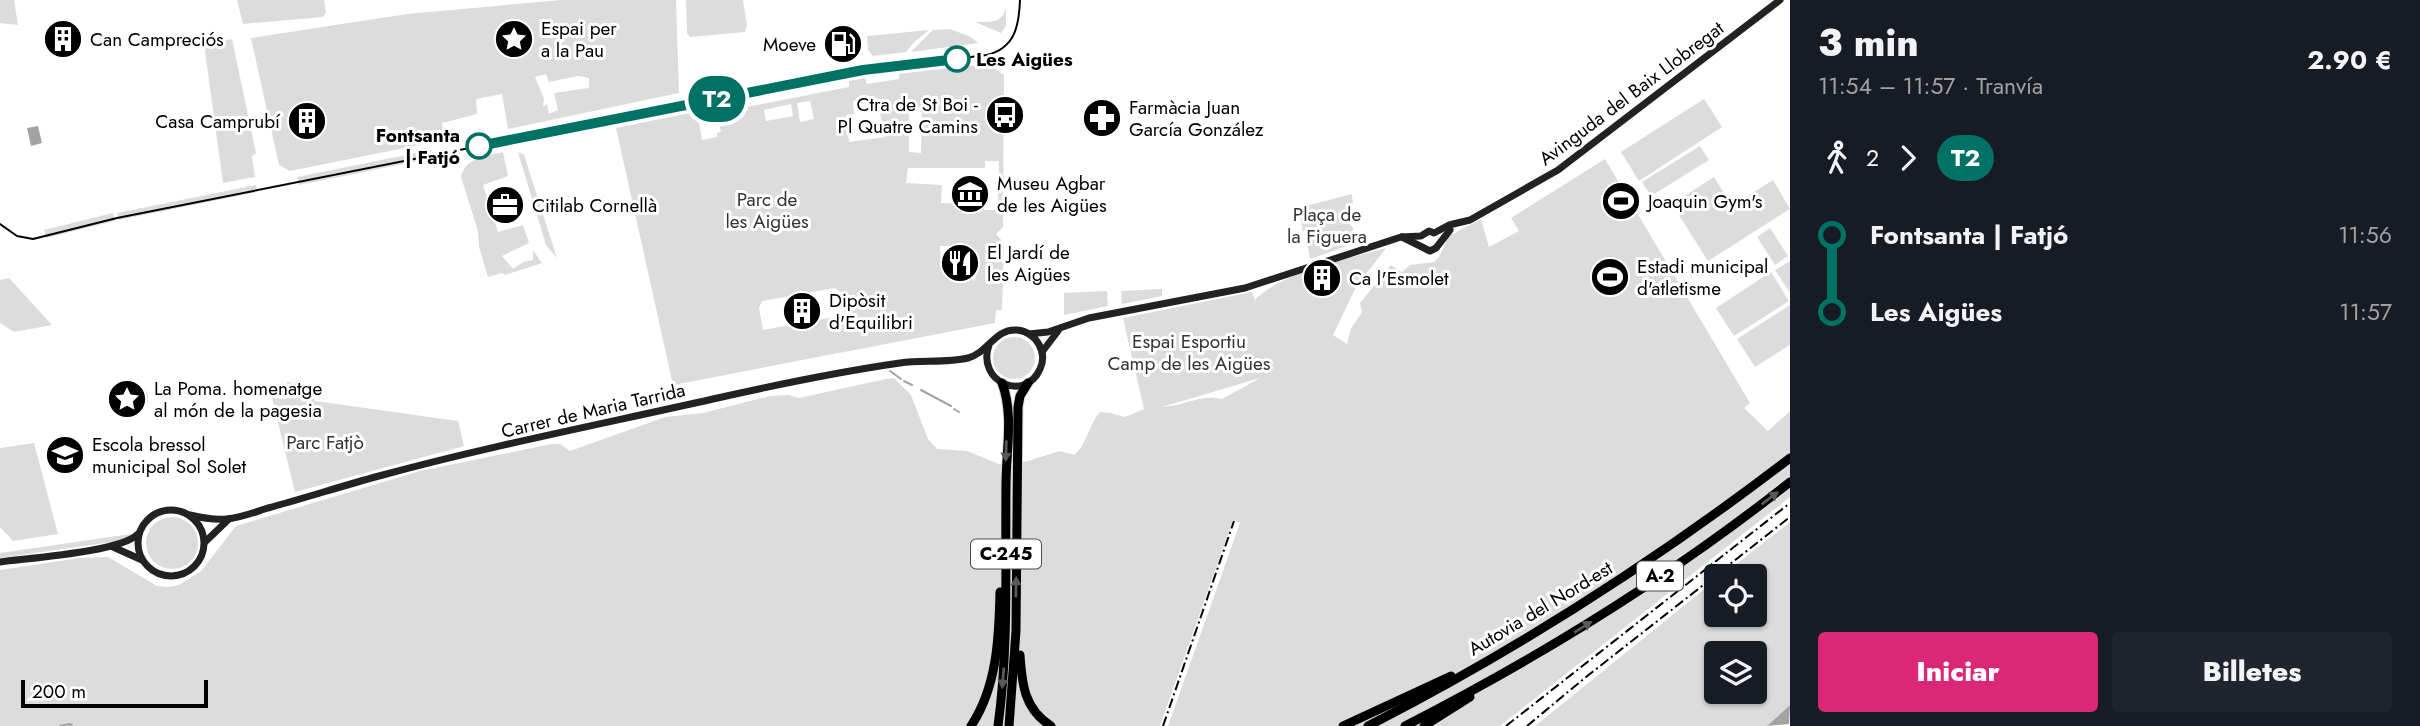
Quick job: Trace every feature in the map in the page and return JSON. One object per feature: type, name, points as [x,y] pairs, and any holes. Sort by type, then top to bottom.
[{"type":"highway","name":"C-245","points":[[998,726],[1005,651],[1009,406],[1002,383]]},
{"type":"highway","name":"C-245","points":[[1009,726],[1016,631],[1017,416],[1019,399],[1028,383]]},
{"type":"highway","name":"Autovia del Nord-est","points":[[1368,726],[1516,645],[1642,566],[1790,458]]},
{"type":"highway","name":"Autovia del Nord-est","points":[[1405,726],[1525,663],[1589,624],[1707,545],[1790,482]]},
{"type":"highway","points":[[971,726],[986,700],[992,677],[1006,520]]},
{"type":"highway","points":[[1016,631],[1023,689],[1032,709],[1051,726]]},
{"type":"highway","points":[[1343,726],[1516,645]]},
{"type":"highway","points":[[1424,726],[1525,663]]},
{"type":"main road","name":"Avinguda del Baix Llobregat","points":[[1434,233],[1480,215],[1558,170],[1780,0]]},
{"type":"main road","name":"Avinguda del Baix Llobregat","points":[[1439,242],[1458,224]]},
{"type":"main road","points":[[1028,334],[1048,332],[1089,318],[1245,288],[1401,237],[1421,236],[1427,232],[1434,233],[1439,242],[1431,251],[1401,237]]},
{"type":"main road","points":[[1421,236],[1421,246]]},
{"type":"main road","points":[[989,345],[986,356],[992,375],[1002,383],[1014,386],[1028,383],[1040,369],[1042,352],[1061,328]]},
{"type":"main road","points":[[969,357],[989,345],[998,335],[1016,330],[1036,340],[1042,352]]},
{"type":"main road","points":[[969,357],[988,366]]},
{"type":"main road","name":"Carrer de Maria Tarrida","points":[[190,515],[229,519],[380,476],[751,390],[858,369],[969,357]]},
{"type":"main road","points":[[0,562],[112,547],[131,541],[148,519],[160,511],[175,510],[190,515],[201,527],[205,542],[197,564],[181,575],[169,576],[158,574],[142,560],[112,547]]},
{"type":"main road","name":"Carrer de Maria Tarrida","points":[[205,542],[229,519]]},
{"type":"main road","points":[[139,533],[138,549],[142,560]]},
{"type":"green space","points":[[0,0],[14,0],[18,25],[0,23]]},
{"type":"green space","points":[[237,0],[324,0],[326,13],[323,17],[243,24]]},
{"type":"green space","points":[[561,0],[676,0],[679,93],[508,129],[502,94],[476,99],[477,114],[442,123],[444,140],[290,171],[279,165],[251,38],[407,14]],"holes":[[[546,74],[549,82],[578,76],[589,78],[589,88],[554,93],[558,110],[549,114],[547,104],[543,107],[544,99],[535,77]]]},
{"type":"green space","points":[[686,0],[743,0],[747,25],[745,32],[690,37],[687,33]]},
{"type":"green space","points":[[1006,7],[1006,26],[1001,33],[975,22],[999,19]]},
{"type":"green space","points":[[950,29],[971,37],[978,43],[911,52],[933,30]]},
{"type":"green space","points":[[929,30],[906,52],[873,56],[868,50],[867,36]]},
{"type":"green space","points":[[232,39],[256,153],[252,156],[255,177],[223,183],[204,44]]},
{"type":"green space","name":"Parc de les Aigües","points":[[989,64],[1004,75],[1003,227],[996,234],[1004,243],[1002,310],[996,310],[995,323],[673,385],[616,128],[739,103],[741,108],[849,87],[849,81],[865,78],[867,84],[899,79],[899,73]],"holes":[[[877,98],[885,137],[849,142],[846,115],[854,114],[853,101]],[[810,101],[814,119],[800,122],[797,103]],[[791,104],[793,116],[766,121],[764,110]],[[909,108],[922,108],[921,153],[909,152]],[[712,116],[713,119],[718,119],[721,132],[717,133],[717,137],[702,140],[698,118]],[[985,161],[999,161],[998,210],[984,210],[984,204],[941,203],[942,185],[906,183],[908,168],[985,168]],[[940,246],[970,250],[978,258],[980,265],[974,281],[971,278],[955,280],[950,276],[948,267],[941,266]],[[835,288],[842,293],[845,315],[763,330],[759,308],[762,301]]]},
{"type":"green space","points":[[1704,99],[1722,127],[1639,181],[1621,152]]},
{"type":"green space","points":[[1700,146],[1709,160],[1651,196],[1642,182]]},
{"type":"green space","points":[[431,150],[433,158],[299,185],[297,177]]},
{"type":"green space","points":[[503,152],[508,176],[483,185],[498,232],[523,225],[529,243],[502,256],[513,269],[523,262],[533,260],[533,250],[542,263],[505,275],[502,273],[488,277],[479,247],[478,231],[461,177],[472,162]]},
{"type":"green space","points":[[518,152],[524,155],[557,258],[546,245]]},
{"type":"green space","name":"Espai Esportiu Camp de les Aigües","points":[[1605,159],[1750,403],[1744,408],[1768,431],[1790,411],[1790,497],[1500,726],[1168,726],[1240,523],[1233,520],[1160,726],[0,726],[0,570],[80,558],[108,557],[157,586],[170,587],[179,585],[201,571],[236,526],[420,471],[552,444],[560,444],[570,451],[665,417],[703,413],[770,396],[788,395],[799,398],[894,378],[911,395],[928,439],[937,449],[967,451],[999,464],[1024,462],[1060,451],[1074,455],[1082,446],[1100,412],[1125,417],[1144,409],[1123,318],[1252,292],[1255,300],[1280,282],[1298,274],[1386,248],[1356,287],[1333,335],[1347,344],[1351,329],[1362,312],[1360,303],[1391,265],[1402,272],[1410,265],[1434,262],[1449,236],[1481,219],[1489,247],[1519,231],[1511,218]],"holes":[[[1260,378],[1222,399],[1200,399],[1162,407]]]},
{"type":"green space","points":[[1714,177],[1732,206],[1773,180],[1790,209],[1708,261],[1672,204]]},
{"type":"green space","points":[[256,185],[257,192],[119,220],[117,213]]},
{"type":"green space","name":"Plaça de la Figuera","points":[[1352,194],[1354,221],[1349,223],[1353,228],[1353,244],[1310,259],[1298,208]]},
{"type":"green space","points":[[113,213],[115,221],[46,238],[44,230]]},
{"type":"green space","points":[[1770,228],[1788,256],[1775,265],[1757,237]]},
{"type":"green space","points":[[1790,261],[1790,293],[1775,270]]},
{"type":"green space","points":[[1771,272],[1789,301],[1734,336],[1716,308]]},
{"type":"green space","points":[[9,278],[52,325],[14,332],[0,323],[0,280]]},
{"type":"green space","points":[[1162,289],[1162,296],[1122,304],[1121,291]]},
{"type":"green space","points":[[1107,291],[1108,306],[1064,315],[1064,293]]},
{"type":"green space","points":[[1790,305],[1790,345],[1755,367],[1737,339]]},
{"type":"green space","points":[[1014,337],[1029,343],[1035,358],[1029,373],[1014,379],[999,373],[993,358],[999,343]]},
{"type":"green space","name":"Parc Fatjò","points":[[287,382],[307,384],[315,401],[458,421],[464,446],[295,492],[272,398],[286,399]]},
{"type":"green space","points":[[135,385],[144,389],[148,398],[144,407],[135,411],[126,407],[122,398],[126,389]]},
{"type":"green space","points":[[34,443],[58,534],[13,541],[0,527],[0,448]]},
{"type":"green space","points":[[172,517],[182,519],[190,525],[196,533],[196,553],[190,561],[182,567],[172,569],[162,567],[154,561],[148,553],[146,543],[148,533],[154,525],[162,519]]},
{"type":"green space","points":[[1790,522],[1790,705],[1767,726],[1535,726],[1704,590],[1704,627],[1767,627],[1767,564],[1736,564]]},
{"type":"green space","points":[[131,534],[126,540],[0,558],[0,553]]},
{"type":"shaded area","points":[[38,126],[42,143],[31,146],[27,128]]},
{"type":"shaded area","points":[[1790,705],[1789,724],[1767,726]]},
{"type":"waterway","points":[[890,371],[901,379]]},
{"type":"waterway","points":[[904,381],[912,385]]},
{"type":"waterway","points":[[921,390],[951,406]]},
{"type":"waterway","points":[[954,409],[959,412]]},
{"type":"waterway","points":[[60,726],[72,726]]},
{"type":"tram line","points":[[0,224],[17,236],[33,239],[117,218],[863,70],[987,55],[1004,47],[1014,35],[1020,0]]},
{"type":"tram line","name":"T2","points":[[479,146],[863,70],[957,59]]},
{"type":"railway","points":[[1506,726],[1790,503]]},
{"type":"railway","points":[[1527,726],[1790,517]]},
{"type":"railway","points":[[1163,726],[1234,521]]},
{"type":"place","name":"Can Campreciós","points":[[63,39]]},
{"type":"place","name":"Espai per a la Pau","points":[[514,39]]},
{"type":"place","name":"Moeve","points":[[843,44]]},
{"type":"place","name":"Les Aigües","points":[[957,59]]},
{"type":"place","name":"Ctra de St Boi - Pl Quatre Camins","points":[[1005,115]]},
{"type":"place","name":"Farmàcia Juan García González","points":[[1102,118]]},
{"type":"place","name":"Casa Camprubí","points":[[307,121]]},
{"type":"place","name":"Fontsanta | Fatjó","points":[[479,146]]},
{"type":"place","name":"Museu Agbar de les Aigües","points":[[970,194]]},
{"type":"place","name":"Joaquin Gym's","points":[[1621,201]]},
{"type":"place","name":"Citilab Cornellà","points":[[505,205]]},
{"type":"place","name":"El Jardí de les Aigües","points":[[960,263]]},
{"type":"place","name":"Estadi municipal d'atletisme","points":[[1610,277]]},
{"type":"place","name":"Ca l'Esmolet","points":[[1322,278]]},
{"type":"place","name":"Dipòsit d'Equilibri","points":[[802,311]]},
{"type":"place","name":"La Poma. homenatge al món de la pagesia","points":[[127,399]]},
{"type":"place","name":"Escola bressol municipal Sol Solet","points":[[65,455]]}]
